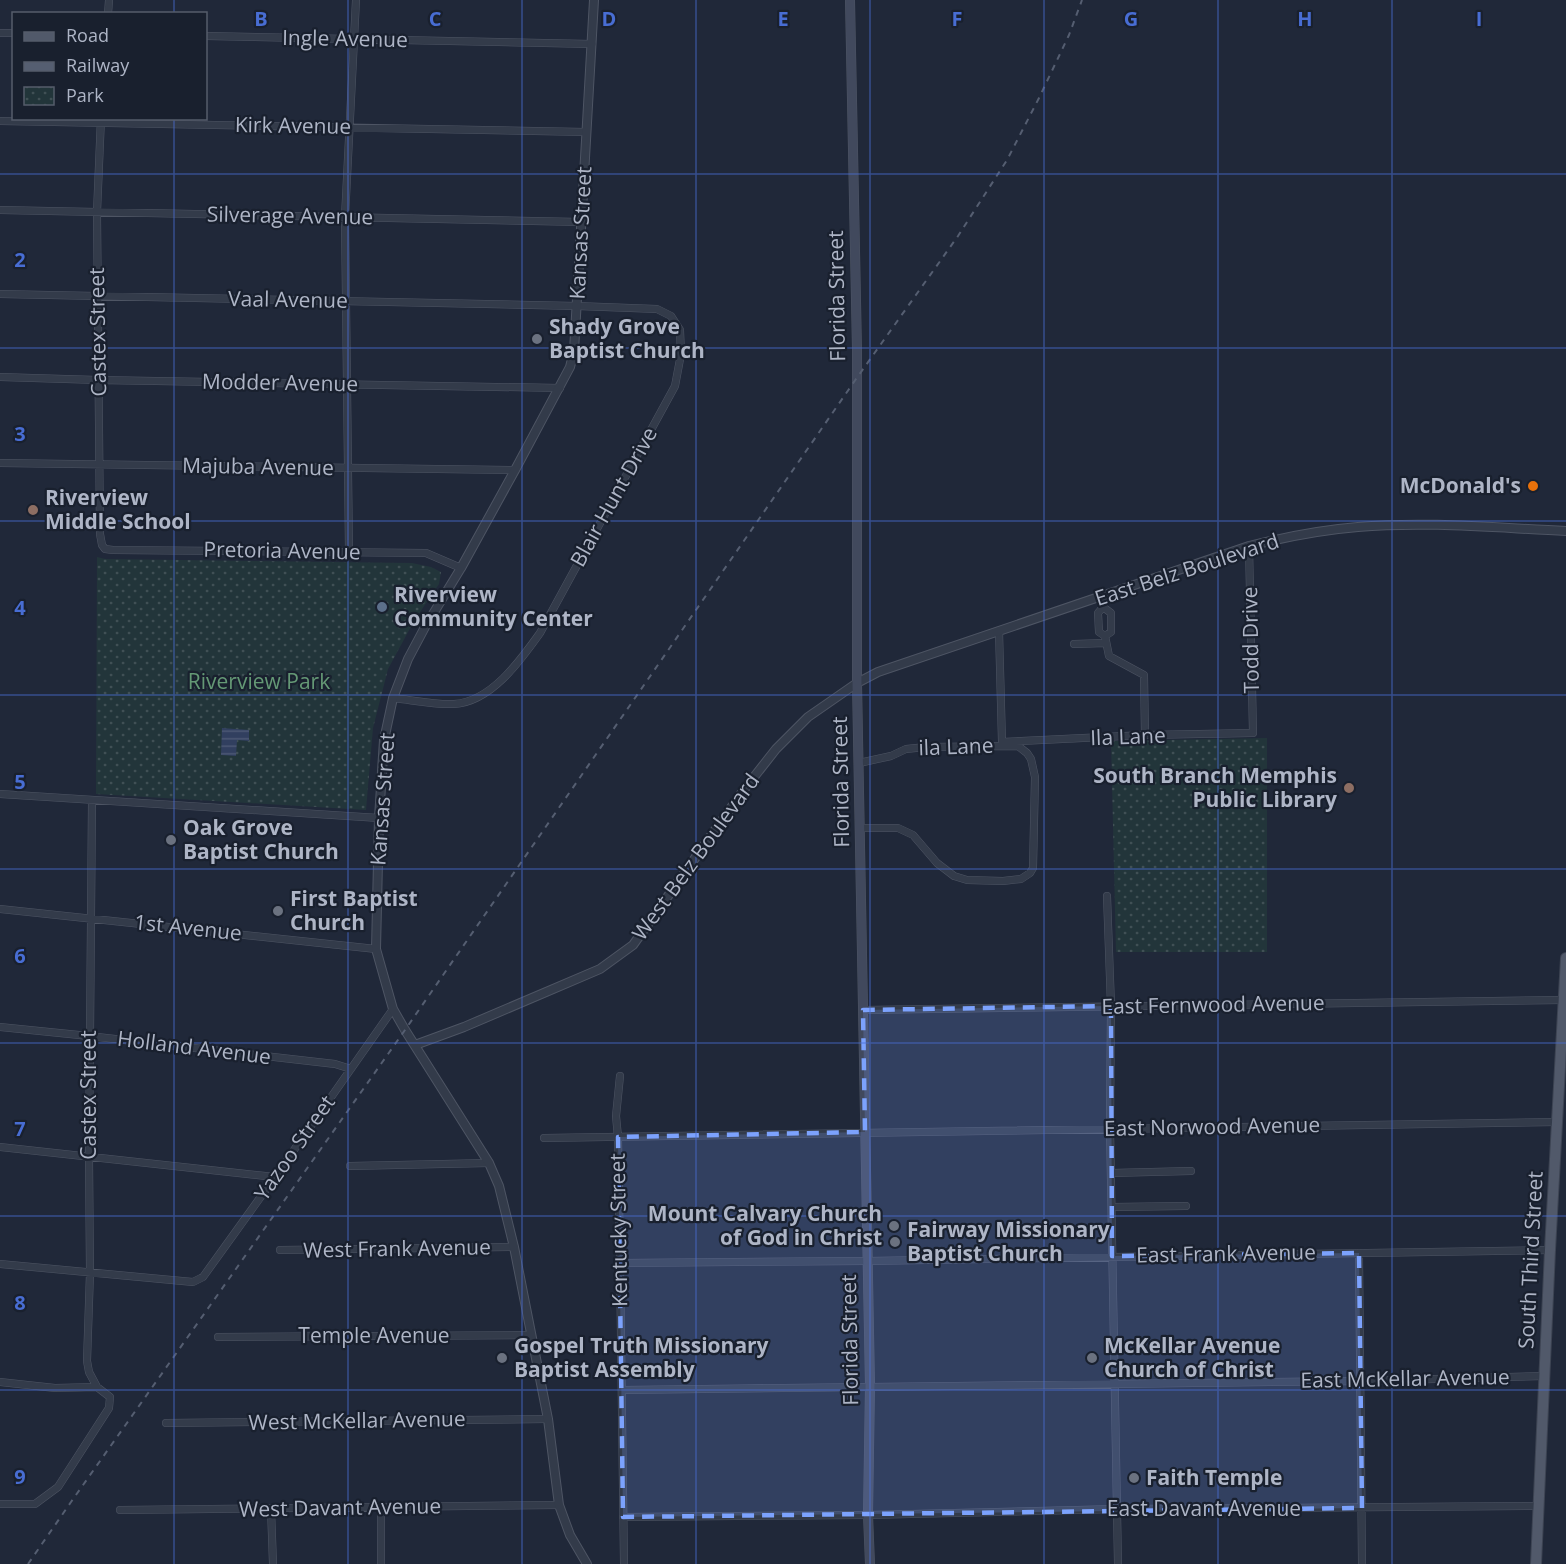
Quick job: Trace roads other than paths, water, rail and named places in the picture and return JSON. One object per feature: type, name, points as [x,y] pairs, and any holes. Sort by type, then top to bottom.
[{"type":"main road","name":"Florida Street","points":[[850,0],[857,350],[857,683],[870,1386],[868,1515],[870,1564]]},
{"type":"main road","name":"South Third Street","points":[[1536,1564],[1566,958]]},
{"type":"street","points":[[349,552],[345,217],[356,0]]},
{"type":"street","name":"Kansas Street","points":[[587,1564],[570,1535],[559,1505],[548,1419],[514,1247],[499,1186],[489,1163],[393,1008],[376,949],[379,818],[384,740],[393,698],[408,659],[424,627],[460,568],[560,388],[570,367],[574,351],[594,0]]},
{"type":"street","name":"Ingle Avenue","points":[[207,36],[592,44]]},
{"type":"street","name":"Kirk Avenue","points":[[0,121],[100,121],[586,132]]},
{"type":"street","name":"Castex Street","points":[[100,121],[97,297],[102,545]]},
{"type":"street","name":"Silverage Avenue","points":[[0,210],[581,222]]},
{"type":"street","name":"Vaal Avenue","points":[[0,294],[577,306]]},
{"type":"street","name":"Blair Hunt Drive","points":[[393,698],[452,704],[470,702],[491,690],[523,658],[540,633],[675,386],[681,354],[680,330],[671,316],[657,309],[577,306]]},
{"type":"street","name":"Modder Avenue","points":[[0,377],[560,388]]},
{"type":"street","name":"Majuba Avenue","points":[[0,463],[515,470]]},
{"type":"street","name":"East Belz Boulevard","points":[[857,683],[878,672],[1249,546],[1316,532],[1358,527],[1414,525],[1566,531]]},
{"type":"street","name":"Pretoria Avenue","points":[[102,545],[105,549],[112,550],[426,553],[460,568]]},
{"type":"street","name":"Todd Drive","points":[[1249,546],[1253,733]]},
{"type":"street","points":[[1102,597],[1103,607],[1098,613],[1099,632],[1105,640],[1108,656],[1144,675],[1145,735]]},
{"type":"street","points":[[1074,644],[1105,640],[1111,632],[1111,613],[1103,607]]},
{"type":"street","name":"Ila Lane","points":[[999,631],[1002,742],[1145,735],[1253,733]]},
{"type":"street","name":"West Belz Boulevard","points":[[415,1045],[464,1027],[600,969],[633,945],[743,791],[776,749],[808,717],[857,683]]},
{"type":"street","name":"ila Lane","points":[[859,763],[891,756],[906,749],[1018,746],[1031,759],[1035,777],[1033,868],[1021,879],[967,880],[954,876],[937,863],[913,835],[898,828],[860,828]]},
{"type":"street","points":[[0,794],[379,818]]},
{"type":"street","name":"Castex Street","points":[[92,800],[90,1273],[87,1361],[89,1372],[97,1388]]},
{"type":"street","points":[[1107,896],[1111,1006],[1110,1128],[1118,1564]]},
{"type":"street","name":"1st Avenue","points":[[0,909],[376,949]]},
{"type":"street","name":"East Fernwood Avenue","points":[[863,1010],[1564,1000]]},
{"type":"street","name":"Yazoo Street","points":[[90,1273],[194,1282],[203,1277],[393,1008]]},
{"type":"street","name":"Holland Avenue","points":[[0,1027],[335,1064],[351,1069]]},
{"type":"street","name":"Kentucky Street","points":[[620,1076],[616,1116],[624,1564]]},
{"type":"street","name":"East Norwood Avenue","points":[[544,1138],[1558,1122]]},
{"type":"street","points":[[0,1147],[275,1177]]},
{"type":"street","points":[[350,1166],[489,1163]]},
{"type":"street","points":[[1111,1173],[1191,1171]]},
{"type":"street","points":[[1112,1207],[1185,1206]]},
{"type":"street","name":"West Frank Avenue","points":[[280,1250],[514,1247]]},
{"type":"street","name":"East Frank Avenue","points":[[867,1261],[1550,1250]]},
{"type":"street","points":[[1359,1253],[1362,1564]]},
{"type":"street","points":[[620,1263],[867,1261]]},
{"type":"street","points":[[0,1264],[90,1273]]},
{"type":"street","name":"Temple Avenue","points":[[218,1337],[531,1335]]},
{"type":"street","name":"East McKellar Avenue","points":[[870,1386],[1361,1381],[1545,1376]]},
{"type":"street","points":[[0,1382],[55,1388],[97,1388],[110,1397],[109,1408],[58,1486],[35,1504],[0,1504]]},
{"type":"street","points":[[622,1390],[870,1386]]},
{"type":"street","name":"West McKellar Avenue","points":[[166,1423],[548,1419]]},
{"type":"street","name":"West Davant Avenue","points":[[120,1510],[559,1505]]},
{"type":"street","name":"East Davant Avenue","points":[[868,1515],[1117,1509],[1539,1506]]},
{"type":"street","points":[[381,1508],[381,1564]]},
{"type":"street","points":[[271,1509],[273,1564]]},
{"type":"street","points":[[623,1517],[868,1515]]},
{"type":"water","points":[[222,728],[249,730],[249,741],[237,740],[236,756],[221,755]]},
{"type":"railway","points":[[28,1564],[405,1030],[856,379],[958,236],[1007,160],[1069,35],[1082,0]]},
{"type":"place","name":"Shady Grove Baptist Church","points":[[537,339]]},
{"type":"place","name":"McDonald's","points":[[1533,486]]},
{"type":"place","name":"Riverview Middle School","points":[[33,510]]},
{"type":"place","name":"Riverview Community Center","points":[[382,607]]},
{"type":"place","name":"South Branch Memphis Public Library","points":[[1349,788]]},
{"type":"place","name":"Oak Grove Baptist Church","points":[[171,840]]},
{"type":"place","name":"First Baptist Church","points":[[278,911]]},
{"type":"place","name":"Mount Calvary Church of God in Christ","points":[[894,1226]]},
{"type":"place","name":"Fairway Missionary Baptist Church","points":[[895,1242]]},
{"type":"place","name":"Gospel Truth Missionary Baptist Assembly","points":[[502,1358]]},
{"type":"place","name":"McKellar Avenue Church of Christ","points":[[1092,1358]]},
{"type":"place","name":"Faith Temple","points":[[1134,1478]]},
{"type":"park label","name":"Riverview Park","points":[[259,682]]}]
